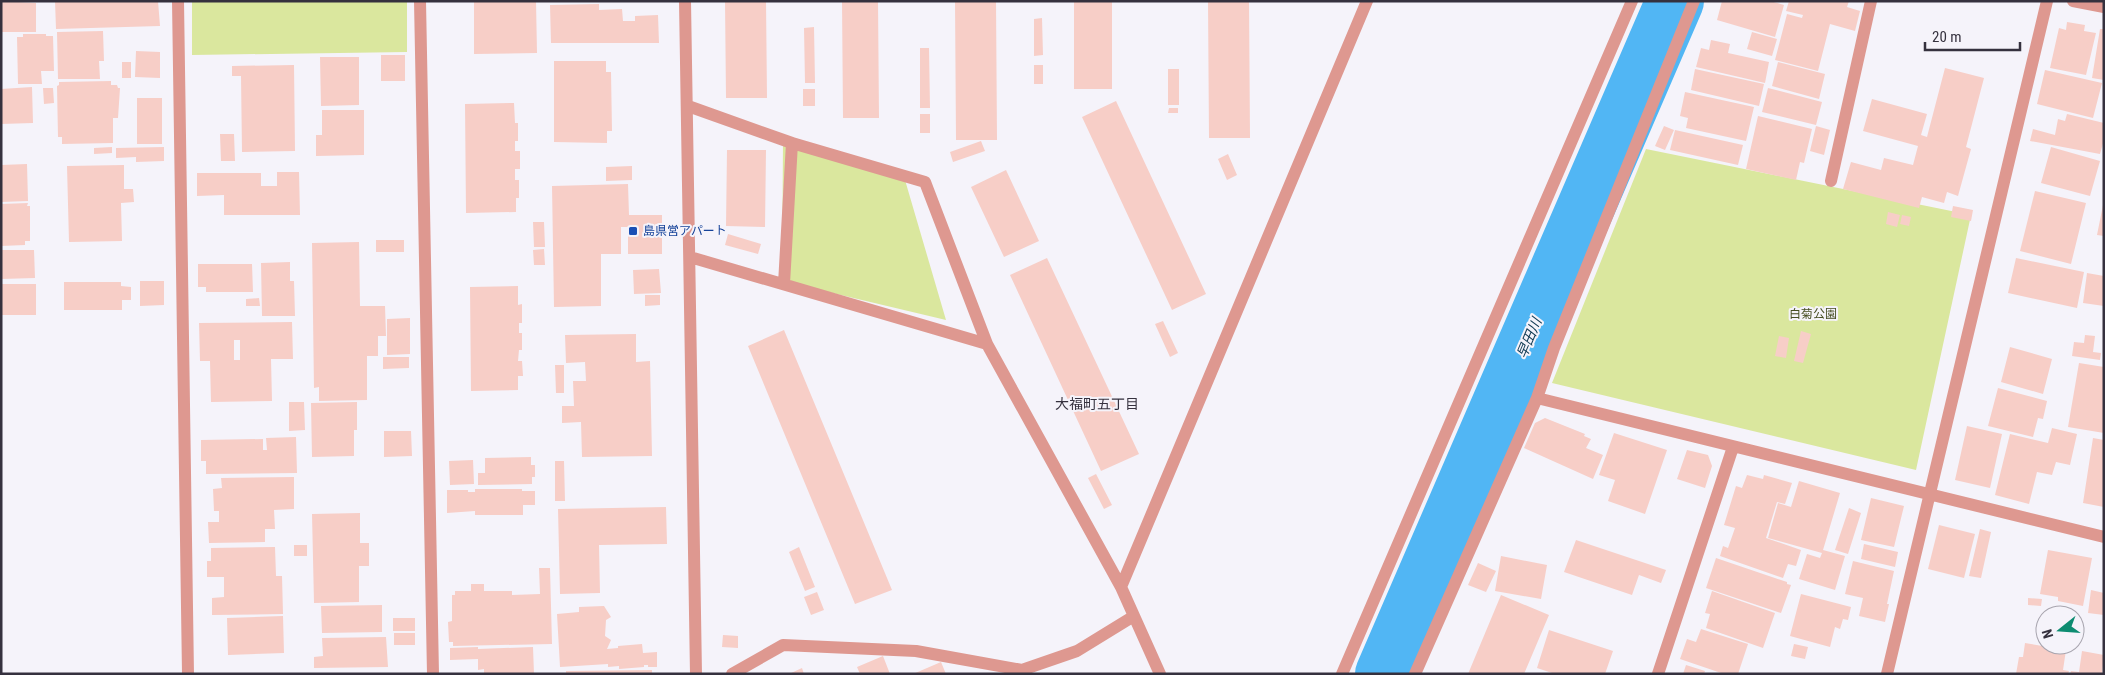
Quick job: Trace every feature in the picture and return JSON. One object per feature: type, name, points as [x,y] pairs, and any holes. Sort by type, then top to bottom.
[{"type":"street","points":[[178,1],[188,674]]},
{"type":"street","points":[[420,1],[433,674]]},
{"type":"street","points":[[685,1],[696,674]]},
{"type":"street","points":[[1121,586],[1367,1]]},
{"type":"street","points":[[1342,674],[1632,1]]},
{"type":"street","points":[[1415,674],[1537,398],[1554,348],[1694,1]]},
{"type":"street","points":[[1831,181],[1871,1]]},
{"type":"street","points":[[1887,674],[2047,1]]},
{"type":"street","points":[[2073,1],[2104,7]]},
{"type":"street","points":[[688,106],[792,144],[925,182],[987,344],[1121,586],[1160,674]]},
{"type":"street","points":[[784,284],[792,144]]},
{"type":"street","points":[[690,257],[987,344]]},
{"type":"street","points":[[1537,398],[1930,496],[2104,537]]},
{"type":"street","points":[[1658,674],[1733,447]]},
{"type":"street","points":[[732,674],[783,646],[916,652],[1022,670],[1077,651],[1134,616]]},
{"type":"green space","points":[[192,1],[407,1],[407,52],[192,55]]},
{"type":"green space","points":[[783,140],[905,180],[946,320],[782,281]]},
{"type":"green space","name":"白菊公園","points":[[1646,149],[1971,215],[1916,470],[1552,383]]},
{"type":"building","points":[[1,1],[36,3],[36,32],[1,32]]},
{"type":"building","points":[[55,1],[158,1],[160,26],[56,29]]},
{"type":"building","points":[[474,1],[536,1],[537,53],[474,54]]},
{"type":"building","points":[[725,1],[766,1],[767,98],[726,98]]},
{"type":"building","points":[[842,1],[878,1],[879,118],[843,118]]},
{"type":"building","points":[[955,1],[996,1],[997,140],[956,140]]},
{"type":"building","points":[[1074,1],[1112,1],[1112,89],[1074,89]]},
{"type":"building","points":[[1208,1],[1249,1],[1250,138],[1209,138]]},
{"type":"building","points":[[1722,1],[1770,1],[1784,5],[1775,37],[1717,20]]},
{"type":"building","points":[[1789,1],[1849,1],[1847,7],[1860,11],[1855,31],[1830,24],[1818,71],[1775,60],[1787,14],[1802,18],[1803,15],[1786,11]]},
{"type":"building","points":[[599,4],[599,10],[622,9],[623,21],[635,21],[635,16],[658,15],[659,43],[551,43],[550,5]]},
{"type":"building","points":[[1042,18],[1043,55],[1034,56],[1034,19]]},
{"type":"building","points":[[2067,22],[2085,25],[2084,31],[2096,33],[2086,75],[2050,68],[2059,28],[2066,30]]},
{"type":"building","points":[[814,27],[815,83],[805,83],[804,28]]},
{"type":"building","points":[[2100,29],[2104,29],[2104,80],[2092,78]]},
{"type":"building","points":[[103,31],[104,61],[99,61],[100,79],[58,79],[57,32]]},
{"type":"building","points":[[1752,32],[1777,39],[1772,56],[1747,49]]},
{"type":"building","points":[[23,34],[46,34],[46,36],[53,36],[54,71],[41,71],[42,84],[18,84],[17,37],[23,37]]},
{"type":"building","points":[[1711,40],[1730,44],[1728,53],[1769,62],[1765,83],[1696,67],[1701,48],[1709,50]]},
{"type":"building","points":[[920,48],[929,48],[930,108],[920,108]]},
{"type":"building","points":[[136,51],[160,52],[160,78],[135,77]]},
{"type":"building","points":[[381,55],[405,55],[405,81],[381,81]]},
{"type":"building","points":[[320,57],[359,57],[359,105],[321,106]]},
{"type":"building","points":[[554,61],[606,61],[606,72],[611,72],[612,131],[607,131],[607,143],[554,142]]},
{"type":"building","points":[[122,62],[131,62],[131,78],[122,78]]},
{"type":"building","points":[[1778,62],[1825,74],[1819,99],[1772,86]]},
{"type":"building","points":[[294,65],[295,151],[242,152],[241,76],[232,76],[232,66]]},
{"type":"building","points":[[1034,65],[1043,65],[1043,84],[1034,84]]},
{"type":"building","points":[[1945,68],[1984,78],[1966,147],[1971,149],[1958,196],[1947,192],[1944,203],[1922,197],[1919,208],[1843,189],[1851,162],[1881,170],[1884,158],[1913,165],[1918,146],[1863,131],[1872,99],[1927,114],[1921,135],[1927,137]]},
{"type":"building","points":[[1168,69],[1179,69],[1179,105],[1168,105]]},
{"type":"building","points":[[1695,69],[1764,84],[1759,106],[1691,90]]},
{"type":"building","points":[[2045,70],[2102,83],[2093,118],[2037,104]]},
{"type":"building","points":[[111,81],[111,85],[117,85],[120,88],[118,118],[113,118],[113,143],[62,144],[62,137],[58,137],[57,86],[59,82]]},
{"type":"building","points":[[32,87],[33,123],[1,124],[1,89]]},
{"type":"building","points":[[43,88],[53,88],[54,103],[44,104]]},
{"type":"building","points":[[1768,88],[1822,102],[1816,125],[1762,112]]},
{"type":"building","points":[[803,89],[815,89],[815,106],[803,106]]},
{"type":"building","points":[[1685,92],[1754,107],[1746,141],[1686,128],[1688,118],[1680,116]]},
{"type":"building","points":[[137,98],[162,98],[162,144],[137,144]]},
{"type":"building","points":[[1116,101],[1206,294],[1172,310],[1082,117]]},
{"type":"building","points":[[514,103],[515,123],[518,123],[518,141],[515,141],[515,151],[520,151],[520,169],[515,169],[515,180],[519,180],[519,198],[516,198],[516,212],[466,213],[465,104]]},
{"type":"building","points":[[1169,108],[1178,108],[1178,113],[1168,113]]},
{"type":"building","points":[[322,110],[364,110],[364,155],[316,156],[316,135],[322,135]]},
{"type":"building","points":[[920,114],[930,114],[930,133],[920,133]]},
{"type":"building","points":[[2067,114],[2104,123],[2104,140],[2100,154],[2030,141],[2033,129],[2055,135],[2058,119],[2065,121]]},
{"type":"building","points":[[1758,116],[1812,129],[1804,163],[1800,162],[1796,180],[1746,169]]},
{"type":"building","points":[[1664,126],[1674,130],[1665,150],[1655,146]]},
{"type":"building","points":[[1816,126],[1830,130],[1824,155],[1810,151]]},
{"type":"building","points":[[1675,130],[1743,145],[1738,165],[1670,150]]},
{"type":"building","points":[[220,134],[234,134],[235,161],[221,161]]},
{"type":"building","points":[[981,141],[985,151],[953,162],[950,152]]},
{"type":"building","points":[[112,147],[112,153],[94,154],[94,148]]},
{"type":"building","points":[[164,147],[164,161],[136,162],[136,157],[116,158],[116,148]]},
{"type":"building","points":[[2051,147],[2100,161],[2090,196],[2041,183]]},
{"type":"building","points":[[727,150],[766,150],[765,227],[726,226]]},
{"type":"building","points":[[1228,154],[1237,175],[1227,180],[1218,159]]},
{"type":"building","points":[[27,164],[28,201],[1,202],[1,165]]},
{"type":"building","points":[[124,165],[124,189],[133,189],[134,202],[121,203],[122,241],[69,242],[67,166]]},
{"type":"building","points":[[632,166],[632,180],[606,181],[606,167]]},
{"type":"building","points":[[1006,170],[1039,241],[1004,257],[971,187]]},
{"type":"building","points":[[277,172],[299,172],[300,215],[224,215],[224,195],[197,196],[197,173],[261,173],[261,186],[277,186]]},
{"type":"building","points":[[628,184],[629,215],[662,215],[662,254],[628,254],[628,227],[621,227],[621,254],[601,254],[601,306],[554,307],[552,186]]},
{"type":"building","points":[[2035,191],[2086,203],[2071,264],[2020,251]]},
{"type":"building","points":[[28,203],[27,206],[30,206],[30,241],[25,241],[25,245],[1,246],[1,204]]},
{"type":"building","points":[[2104,205],[2104,236],[2097,235]]},
{"type":"building","points":[[1953,206],[1973,210],[1971,221],[1951,217]]},
{"type":"building","points":[[1888,212],[1900,215],[1897,227],[1886,224]]},
{"type":"building","points":[[1902,215],[1911,217],[1909,226],[1900,224]]},
{"type":"building","points":[[533,222],[544,222],[545,247],[534,247]]},
{"type":"building","points":[[728,234],[761,244],[758,254],[725,245]]},
{"type":"building","points":[[376,240],[404,240],[404,252],[376,252]]},
{"type":"building","points":[[359,242],[360,306],[385,306],[386,336],[378,336],[378,356],[367,356],[367,400],[319,401],[319,387],[314,388],[312,243]]},
{"type":"building","points":[[544,249],[545,265],[534,265],[533,250]]},
{"type":"building","points":[[1,250],[34,250],[35,278],[1,279]]},
{"type":"building","points":[[1047,258],[1139,454],[1101,471],[1010,275]]},
{"type":"building","points":[[2016,258],[2084,272],[2077,308],[2008,293]]},
{"type":"building","points":[[290,262],[290,281],[294,281],[295,316],[262,316],[261,263]]},
{"type":"building","points":[[198,264],[252,264],[253,292],[206,292],[206,287],[198,287]]},
{"type":"building","points":[[659,269],[661,293],[634,294],[633,270]]},
{"type":"building","points":[[2087,273],[2104,276],[2104,306],[2083,303]]},
{"type":"building","points":[[140,281],[164,281],[164,305],[140,306]]},
{"type":"building","points":[[64,282],[121,282],[121,286],[131,287],[131,300],[122,300],[122,310],[64,310]]},
{"type":"building","points":[[1,284],[36,284],[36,315],[1,315]]},
{"type":"building","points":[[518,286],[518,305],[522,304],[522,323],[519,323],[519,333],[522,333],[522,350],[519,350],[518,361],[522,361],[523,376],[518,376],[518,390],[471,391],[470,287]]},
{"type":"building","points":[[645,295],[660,295],[660,305],[645,306]]},
{"type":"building","points":[[259,298],[260,306],[246,306],[246,299]]},
{"type":"building","points":[[410,318],[410,354],[387,355],[387,319]]},
{"type":"building","points":[[1163,321],[1178,353],[1170,357],[1155,324]]},
{"type":"building","points":[[292,322],[293,359],[271,359],[272,401],[211,402],[210,361],[200,361],[199,323]],"holes":[[[234,340],[240,340],[240,360],[234,360]]]},
{"type":"building","points":[[784,330],[892,590],[855,604],[748,346]]},
{"type":"building","points":[[1801,331],[1811,334],[1803,363],[1794,361]]},
{"type":"building","points":[[636,334],[636,362],[650,361],[652,456],[582,457],[581,422],[562,423],[562,406],[574,406],[573,381],[586,381],[585,362],[566,363],[565,335]]},
{"type":"building","points":[[2085,335],[2095,336],[2093,352],[2101,353],[2100,360],[2072,356],[2074,342],[2084,343]]},
{"type":"building","points":[[1779,336],[1789,338],[1786,358],[1775,356]]},
{"type":"building","points":[[2010,347],[2052,359],[2043,394],[2001,382]]},
{"type":"building","points":[[383,357],[409,357],[409,368],[383,369]]},
{"type":"building","points":[[2079,363],[2104,367],[2104,433],[2068,427]]},
{"type":"building","points":[[555,365],[564,365],[564,393],[556,393]]},
{"type":"building","points":[[1998,388],[2047,401],[2043,419],[2038,418],[2033,437],[1988,426]]},
{"type":"building","points":[[289,402],[304,402],[305,430],[289,431]]},
{"type":"building","points":[[357,402],[357,430],[354,430],[354,456],[312,457],[311,403]]},
{"type":"building","points":[[1545,418],[1585,434],[1584,436],[1591,439],[1586,448],[1603,455],[1593,479],[1524,448],[1535,423]]},
{"type":"building","points":[[1967,426],[2002,434],[1990,488],[1955,480]]},
{"type":"building","points":[[2052,428],[2077,434],[2070,465],[2056,462],[2052,475],[2037,472],[2029,504],[1995,495],[2010,434],[2048,443]]},
{"type":"building","points":[[384,431],[411,431],[412,456],[384,457]]},
{"type":"building","points":[[1614,433],[1667,450],[1645,514],[1608,501],[1615,480],[1599,475]]},
{"type":"building","points":[[296,437],[297,473],[206,474],[206,461],[201,461],[201,440],[263,439],[263,450],[267,450],[266,438]]},
{"type":"building","points":[[2093,438],[2104,440],[2104,507],[2083,503]]},
{"type":"building","points":[[1687,450],[1708,455],[1712,466],[1705,488],[1677,479]]},
{"type":"building","points":[[531,457],[531,465],[535,465],[535,477],[532,477],[532,484],[478,485],[478,473],[485,473],[485,458]]},
{"type":"building","points":[[473,460],[474,484],[450,485],[449,461]]},
{"type":"building","points":[[555,461],[564,461],[565,501],[555,501]]},
{"type":"building","points":[[1096,474],[1112,505],[1104,509],[1088,478]]},
{"type":"building","points":[[1747,475],[1763,479],[1764,475],[1792,483],[1785,504],[1777,502],[1766,538],[1801,550],[1796,566],[1788,564],[1783,578],[1720,556],[1723,546],[1728,548],[1735,528],[1724,525],[1736,486],[1742,488]]},
{"type":"building","points":[[294,477],[294,509],[274,510],[275,529],[265,529],[265,542],[209,543],[208,522],[219,522],[219,511],[214,511],[213,489],[222,488],[221,478]]},
{"type":"building","points":[[1799,481],[1840,493],[1823,550],[1845,556],[1835,590],[1799,579],[1807,554],[1820,558],[1822,553],[1768,538],[1778,503],[1791,507]]},
{"type":"building","points":[[475,489],[522,489],[522,491],[535,491],[535,505],[523,505],[523,515],[475,515],[475,511],[447,513],[447,490],[475,492]]},
{"type":"building","points":[[1871,498],[1904,506],[1894,547],[1861,540]]},
{"type":"building","points":[[666,507],[667,544],[599,545],[600,593],[560,594],[558,509]]},
{"type":"building","points":[[1849,508],[1861,513],[1848,554],[1835,550]]},
{"type":"building","points":[[360,513],[360,543],[369,543],[369,566],[359,566],[359,602],[314,603],[312,514]]},
{"type":"building","points":[[1939,525],[1975,534],[1964,578],[1928,569]]},
{"type":"building","points":[[1980,529],[1991,532],[1981,578],[1969,576]]},
{"type":"building","points":[[1576,540],[1666,570],[1661,583],[1639,575],[1632,595],[1564,572]]},
{"type":"building","points":[[1864,544],[1898,552],[1895,567],[1861,559]]},
{"type":"building","points":[[294,545],[307,545],[307,556],[294,556]]},
{"type":"building","points":[[275,547],[276,576],[282,576],[283,614],[212,615],[212,598],[224,597],[224,577],[207,577],[207,561],[211,561],[211,548]]},
{"type":"building","points":[[799,547],[815,587],[805,591],[789,552]]},
{"type":"building","points":[[2048,550],[2092,558],[2083,605],[2058,601],[2058,597],[2040,594]]},
{"type":"building","points":[[1501,556],[1547,565],[1541,599],[1495,591]]},
{"type":"building","points":[[1716,558],[1791,585],[1781,613],[1706,588]]},
{"type":"building","points":[[1853,561],[1894,571],[1885,622],[1859,616],[1863,598],[1845,594]]},
{"type":"building","points":[[1478,563],[1496,571],[1486,592],[1468,585]]},
{"type":"building","points":[[539,568],[550,568],[552,644],[453,646],[453,642],[449,642],[448,622],[452,621],[452,595],[455,595],[455,591],[471,591],[471,584],[484,584],[484,591],[512,591],[512,595],[540,594]]},
{"type":"building","points":[[2091,590],[2104,593],[2104,615],[2088,613]]},
{"type":"building","points":[[1712,591],[1775,613],[1763,648],[1706,628],[1710,614],[1705,613]]},
{"type":"building","points":[[817,592],[824,610],[811,615],[804,597]]},
{"type":"building","points":[[1801,594],[1851,607],[1848,620],[1843,619],[1840,629],[1835,627],[1830,647],[1790,636]]},
{"type":"building","points":[[1501,595],[1549,615],[1524,674],[1468,674]]},
{"type":"building","points":[[2028,598],[2042,599],[2041,605],[2028,605]]},
{"type":"building","points":[[382,605],[382,632],[322,633],[321,606]]},
{"type":"building","points":[[604,606],[611,617],[606,620],[605,636],[611,640],[607,649],[642,644],[643,653],[657,652],[657,667],[644,665],[644,667],[619,669],[619,666],[608,667],[608,664],[560,667],[557,614],[579,612],[579,607]]},
{"type":"building","points":[[283,616],[284,653],[228,655],[227,618]]},
{"type":"building","points":[[393,618],[415,618],[415,631],[393,631]]},
{"type":"building","points":[[1701,629],[1748,644],[1738,674],[1724,674],[1680,659],[1687,639],[1696,642]]},
{"type":"building","points":[[1549,630],[1613,651],[1605,674],[1555,674],[1537,668]]},
{"type":"building","points":[[394,633],[415,633],[415,645],[394,645]]},
{"type":"building","points":[[723,635],[738,636],[738,648],[722,647]]},
{"type":"building","points":[[386,637],[388,667],[314,668],[314,657],[323,656],[322,638]]},
{"type":"building","points":[[2025,643],[2035,645],[2035,655],[2065,655],[2063,670],[2069,671],[2068,674],[2016,674],[2019,657],[2023,657]]},
{"type":"building","points":[[1794,644],[1808,647],[1805,659],[1791,656]]},
{"type":"building","points":[[478,647],[478,649],[533,647],[534,674],[484,674],[484,669],[478,670],[478,659],[450,660],[450,648]]},
{"type":"building","points":[[2085,652],[2104,655],[2102,674],[2070,674],[2071,671],[2079,672],[2081,655],[2085,655]]},
{"type":"building","points":[[883,656],[890,674],[860,674],[857,667]]},
{"type":"building","points":[[941,662],[946,674],[913,674]]},
{"type":"building","points":[[1686,665],[1705,671],[1704,674],[1683,674]]},
{"type":"building","points":[[802,668],[804,674],[789,674]]},
{"type":"building","points":[[652,670],[652,674],[566,674],[566,671]]},
{"type":"waterway","name":"早田川","points":[[1384,674],[1675,1]]},
{"type":"place","name":"島県営アパート","points":[[633,231]]},
{"type":"district","name":"大福町五丁目","points":[[1097,404]]}]
